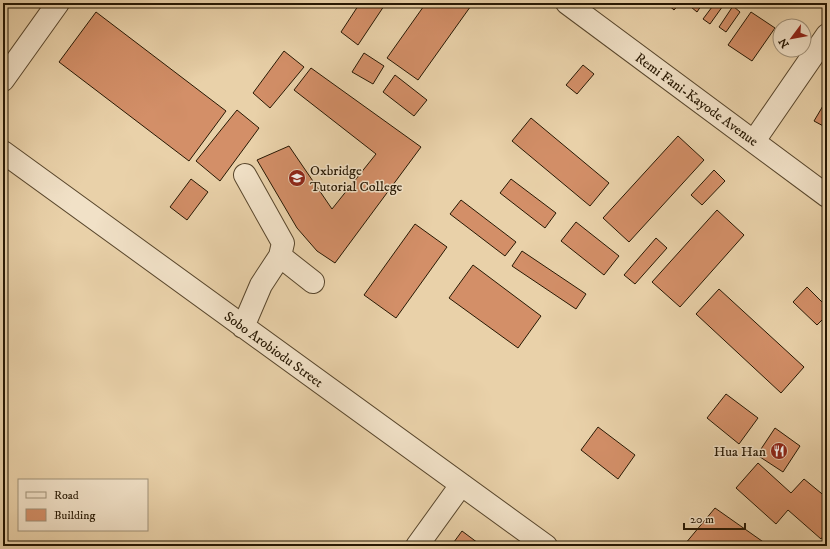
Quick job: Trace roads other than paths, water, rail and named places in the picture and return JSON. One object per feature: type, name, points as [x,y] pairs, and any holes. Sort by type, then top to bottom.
[{"type":"street","points":[[3,80],[58,3]]},
{"type":"street","name":"Remi Fani-Kayode Avenue","points":[[567,3],[827,196]]},
{"type":"street","points":[[754,141],[827,35]]},
{"type":"street","name":"Sobo Arobiodu Street","points":[[3,152],[546,546]]},
{"type":"street","points":[[244,327],[261,285],[280,256],[284,243],[245,175]]},
{"type":"street","points":[[280,256],[313,282]]},
{"type":"street","points":[[418,546],[461,485]]},
{"type":"place","name":"Oxbridge Tutorial College","points":[[297,178]]},
{"type":"place","name":"Hua Han","points":[[779,451]]}]
